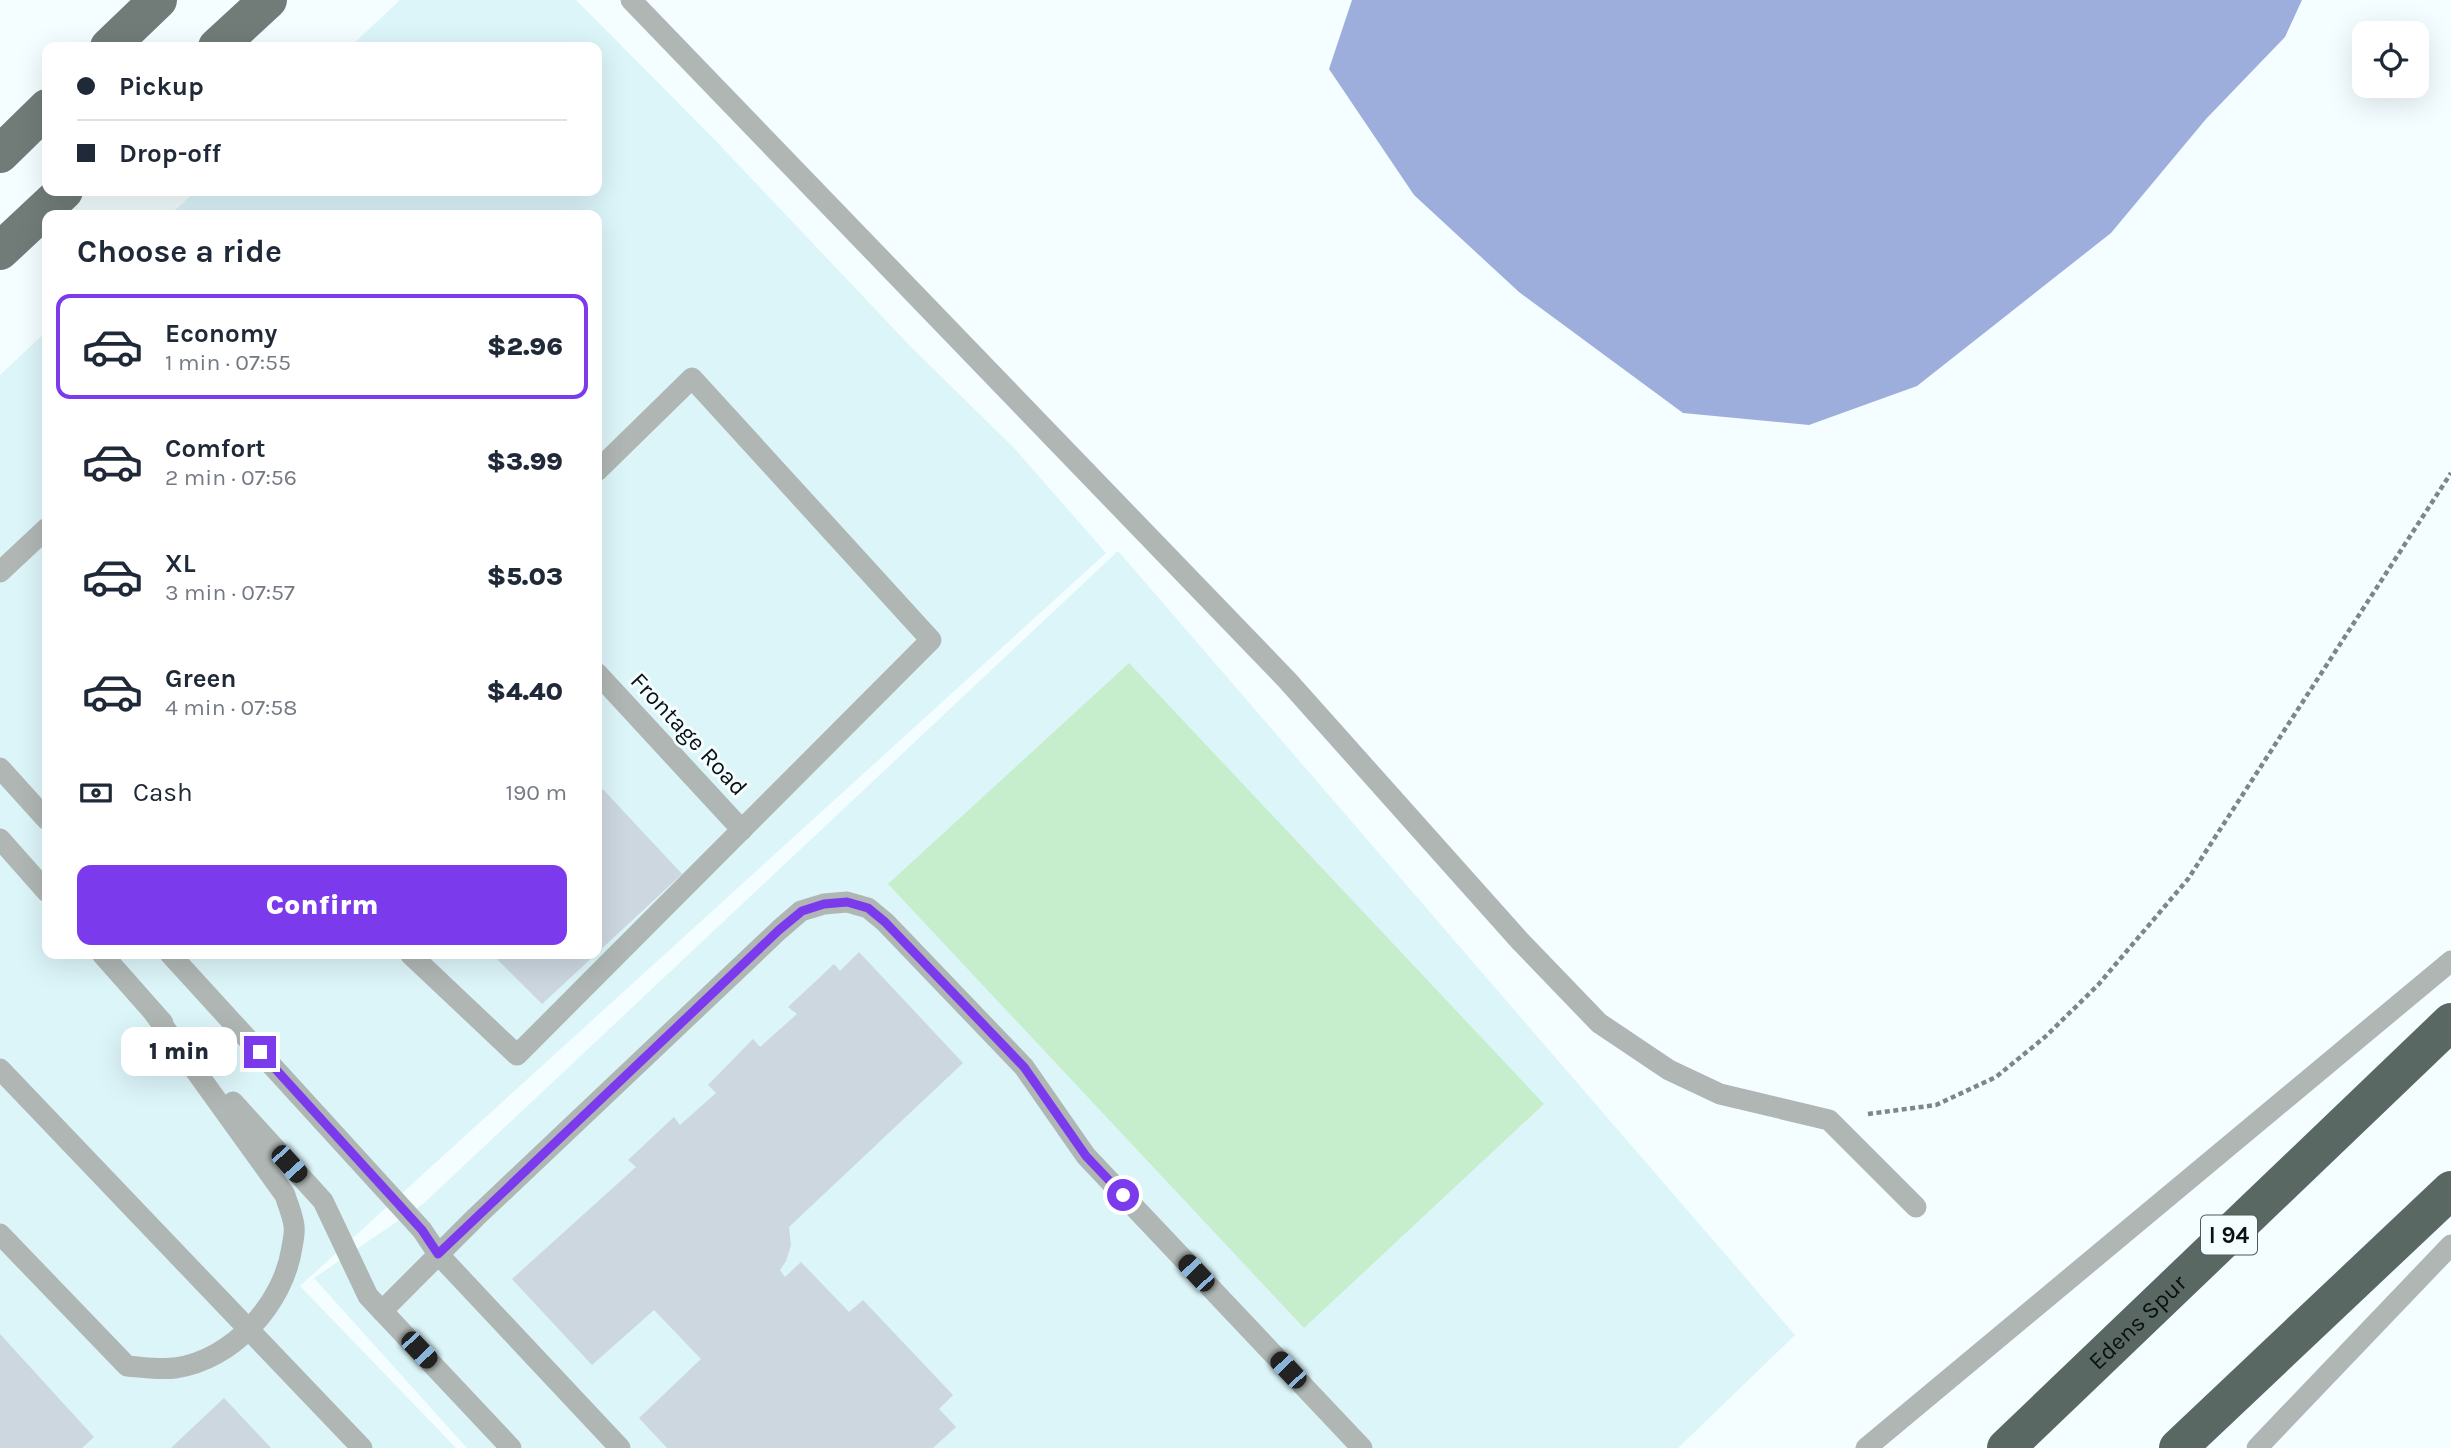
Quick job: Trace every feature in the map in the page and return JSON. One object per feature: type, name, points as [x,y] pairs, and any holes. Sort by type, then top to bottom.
[{"type":"highway","name":"Edens Spur","points":[[2006,1448],[2451,1022]]},
{"type":"highway","points":[[2178,1448],[2451,1190]]},
{"type":"main road","points":[[114,42],[158,0]]},
{"type":"main road","points":[[222,42],[268,0]]},
{"type":"main road","points":[[0,154],[42,113]]},
{"type":"main road","points":[[44,210],[59,196]]},
{"type":"main road","points":[[0,251],[42,212]]},
{"type":"lane","points":[[631,0],[1287,680],[1520,941],[1599,1023],[1669,1070],[1720,1094],[1829,1120],[1916,1207]]},
{"type":"lane","points":[[415,959],[517,1055],[931,640],[692,378],[602,466]]},
{"type":"lane","points":[[0,572],[42,533]]},
{"type":"lane","name":"Frontage Road","points":[[602,678],[742,830]]},
{"type":"lane","points":[[0,768],[42,814]]},
{"type":"lane","points":[[0,839],[42,886]]},
{"type":"lane","points":[[382,1311],[438,1254],[779,930],[802,911],[824,904],[847,902],[868,908],[885,922],[1024,1067],[1086,1156],[1362,1448]]},
{"type":"lane","points":[[106,959],[323,1201],[368,1296],[510,1448]]},
{"type":"lane","points":[[175,959],[422,1230],[438,1254],[620,1448]]},
{"type":"lane","name":"I 94","points":[[1866,1448],[2451,961]]},
{"type":"lane","points":[[0,1234],[127,1366],[176,1368],[209,1357],[247,1330],[279,1292],[290,1261],[295,1226],[285,1195],[154,1013]]},
{"type":"lane","points":[[0,1069],[362,1448]]},
{"type":"lane","points":[[2257,1448],[2451,1245]]},
{"type":"path","points":[[1829,1120],[1936,1105],[1996,1077],[2045,1037],[2098,985],[2188,879],[2451,474]]},
{"type":"shaded area","points":[[400,0],[576,0],[715,140],[910,346],[1015,449],[1106,553],[300,1286],[456,1448],[0,1448],[0,375],[42,336],[42,959],[602,959],[602,210],[175,210],[191,196],[602,196],[602,42],[355,42]]},
{"type":"shaded area","points":[[1118,551],[1795,1335],[1678,1448],[467,1448],[314,1278],[423,1204]]},
{"type":"green space","points":[[1129,663],[1544,1104],[1304,1328],[888,884]]},
{"type":"water","points":[[1352,0],[2302,0],[2285,37],[2206,119],[2111,233],[1917,386],[1809,425],[1683,413],[1519,292],[1414,195],[1329,69]]},
{"type":"building","points":[[602,788],[682,874],[602,948]]},
{"type":"building","points":[[859,952],[963,1063],[789,1227],[791,1245],[780,1270],[785,1277],[801,1262],[849,1312],[863,1300],[953,1395],[939,1409],[956,1427],[933,1448],[667,1448],[639,1418],[701,1359],[654,1310],[592,1365],[512,1279],[636,1167],[628,1160],[674,1117],[680,1125],[716,1093],[708,1085],[753,1039],[760,1047],[797,1014],[788,1007],[834,964],[840,971]]},
{"type":"building","points":[[497,959],[591,959],[542,1004]]},
{"type":"building","points":[[0,1334],[94,1437],[82,1448],[0,1448]]},
{"type":"building","points":[[224,1398],[271,1448],[171,1448]]},
{"type":"route","points":[[260,1052],[422,1230],[438,1254],[779,930],[802,911],[824,904],[847,902],[868,908],[885,922],[1024,1067],[1086,1156],[1123,1195]]}]
